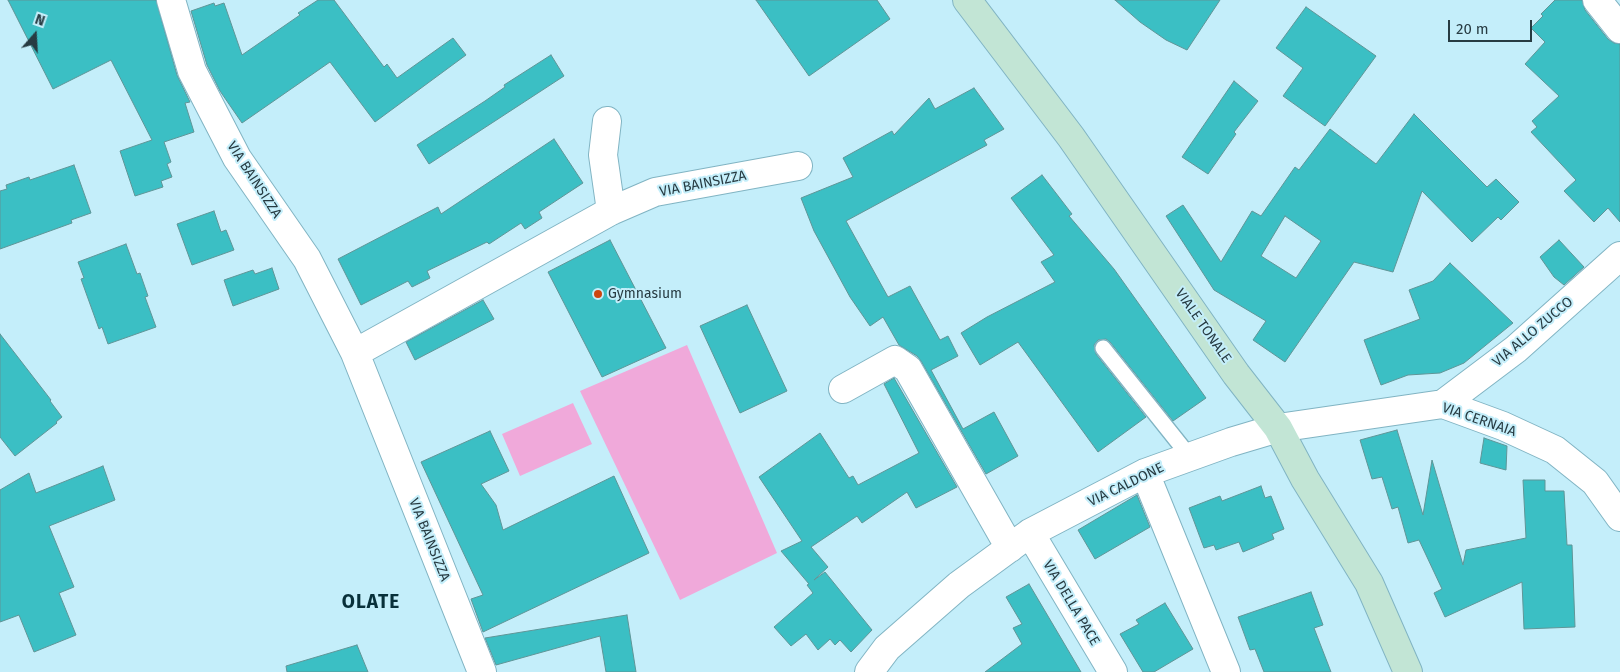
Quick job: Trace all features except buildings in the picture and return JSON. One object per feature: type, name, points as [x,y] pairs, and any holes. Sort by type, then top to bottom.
[{"type":"main road","name":"VIALE TONALE","points":[[967,0],[1071,136],[1236,374],[1278,428],[1305,479],[1369,583],[1408,672]]},
{"type":"street","name":"VIA BAINSIZZA","points":[[171,0],[192,71],[237,158],[307,259],[354,353],[482,672]]},
{"type":"street","points":[[1597,0],[1620,29]]},
{"type":"street","points":[[607,121],[603,155],[611,211]]},
{"type":"street","name":"VIA BAINSIZZA","points":[[354,353],[611,211],[655,192],[798,166]]},
{"type":"street","name":"VIA ALLO ZUCCO","points":[[1443,404],[1516,349],[1620,256]]},
{"type":"street","points":[[843,389],[895,360],[908,370],[1020,541]]},
{"type":"street","name":"VIA CERNAIA","points":[[1278,428],[1443,404],[1503,426],[1555,450],[1594,482],[1620,517]]},
{"type":"street","name":"VIA CALDONE","points":[[869,672],[887,648],[959,585],[1020,541],[1145,473],[1231,442],[1278,428]]},
{"type":"street","points":[[1145,473],[1226,672]]},
{"type":"street","name":"VIA DELLA PACE","points":[[1020,541],[1113,672]]},
{"type":"lane","points":[[1102,348],[1190,457]]},
{"type":"shaded area","points":[[687,345],[777,553],[680,600],[580,391]]},
{"type":"shaded area","points":[[573,403],[592,444],[520,476],[502,434]]},
{"type":"place","name":"Gymnasium","points":[[598,294]]},
{"type":"district","name":"OLATE","points":[[371,603]]}]
